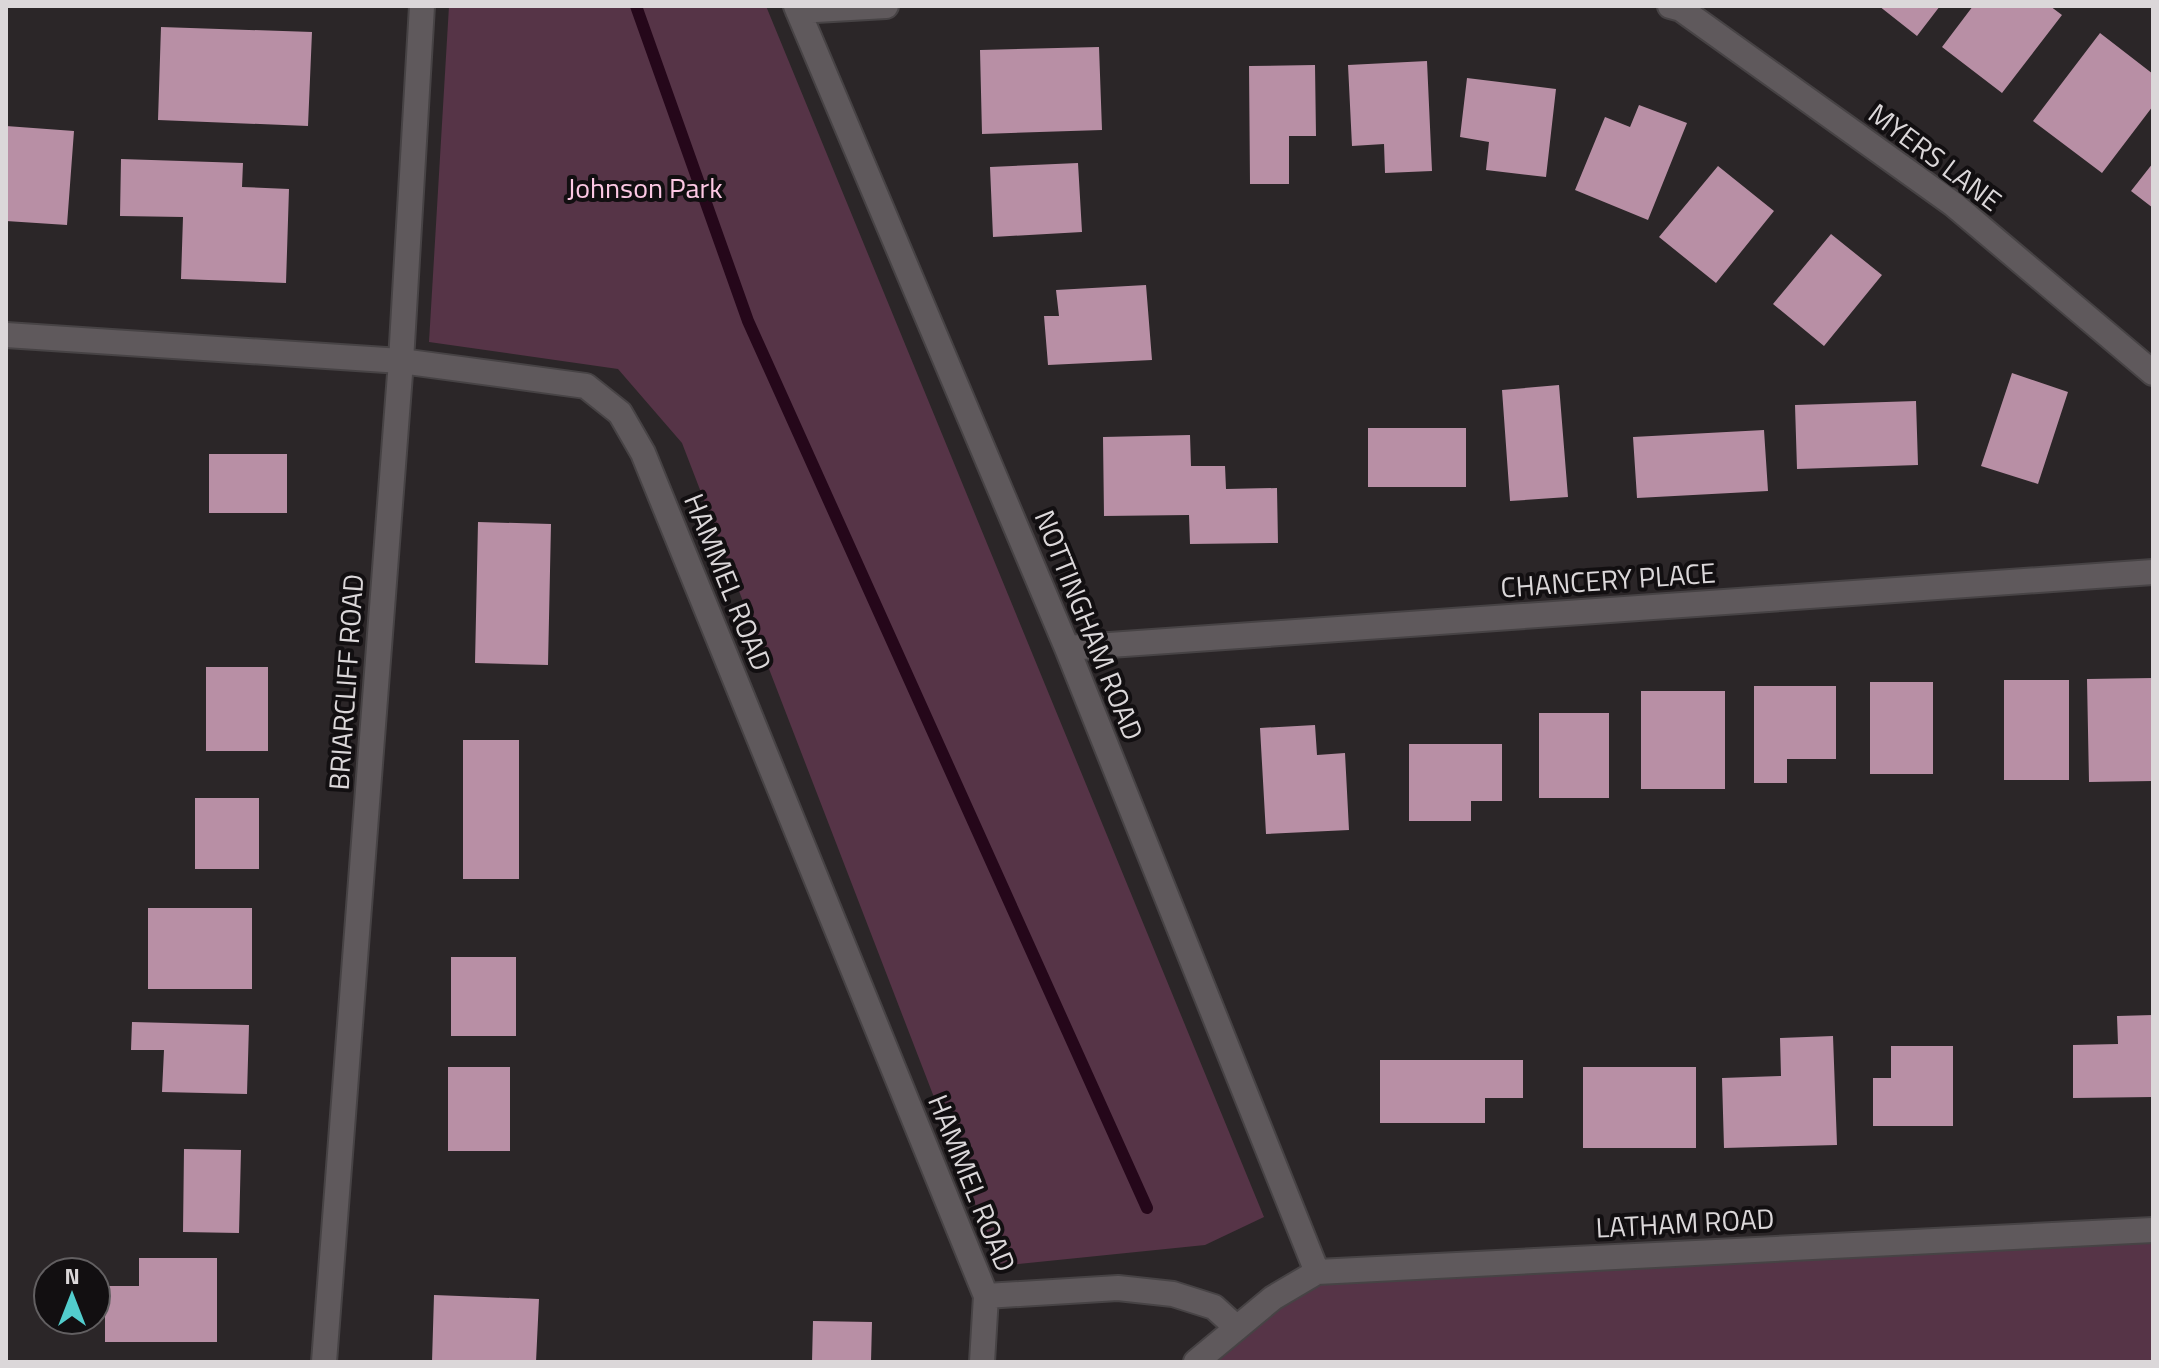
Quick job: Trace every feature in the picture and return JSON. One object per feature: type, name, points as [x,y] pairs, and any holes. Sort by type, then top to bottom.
[{"type":"street","name":"BRIARCLIFF ROAD","points":[[324,1362],[401,361],[422,6]]},
{"type":"street","points":[[797,9],[886,6]]},
{"type":"street","name":"MYERS LANE","points":[[1670,6],[1681,9],[1953,204],[2153,373]]},
{"type":"street","name":"NOTTINGHAM ROAD","points":[[797,9],[1067,648],[1317,1272]]},
{"type":"street","name":"HAMMEL ROAD","points":[[6,335],[401,361],[586,386],[620,413],[643,453],[986,1296],[982,1362]]},
{"type":"street","name":"CHANCERY PLACE","points":[[1067,648],[2153,572]]},
{"type":"street","name":"LATHAM ROAD","points":[[1196,1362],[1273,1298],[1317,1272],[2153,1230]]},
{"type":"street","points":[[986,1296],[1118,1288],[1173,1294],[1214,1307],[1237,1328]]},
{"type":"green space","name":"Johnson Park","points":[[449,6],[766,6],[1264,1217],[1205,1245],[999,1266],[682,443],[618,369],[429,342]]},
{"type":"green space","points":[[2153,1230],[2153,1362],[1196,1362],[1317,1272]]},
{"type":"building","points":[[1879,6],[1940,6],[1917,36]]},
{"type":"building","points":[[1973,6],[2050,6],[2062,15],[2002,93],[1942,47]]},
{"type":"building","points":[[161,27],[312,32],[308,126],[158,120]]},
{"type":"building","points":[[2100,33],[2153,74],[2153,106],[2102,173],[2033,121]]},
{"type":"building","points":[[1099,47],[1102,130],[982,134],[980,50]]},
{"type":"building","points":[[1427,61],[1432,171],[1385,173],[1384,144],[1352,146],[1348,65]]},
{"type":"building","points":[[1315,65],[1316,136],[1289,136],[1289,184],[1250,184],[1249,66]]},
{"type":"building","points":[[1467,78],[1556,89],[1546,177],[1486,170],[1489,142],[1460,137]]},
{"type":"building","points":[[1639,105],[1687,123],[1648,220],[1575,190],[1605,117],[1630,127]]},
{"type":"building","points":[[6,126],[74,131],[67,225],[6,221]]},
{"type":"building","points":[[121,159],[243,163],[242,187],[289,189],[286,283],[181,279],[183,217],[120,216]]},
{"type":"building","points":[[1078,163],[1082,232],[993,237],[990,167]]},
{"type":"building","points":[[2153,163],[2153,208],[2131,191]]},
{"type":"building","points":[[1718,166],[1774,211],[1716,283],[1659,237]]},
{"type":"building","points":[[1831,234],[1882,275],[1824,346],[1773,304]]},
{"type":"building","points":[[1146,285],[1152,360],[1048,365],[1044,316],[1059,316],[1056,290]]},
{"type":"building","points":[[2012,373],[2068,392],[2038,484],[1981,466]]},
{"type":"building","points":[[1559,385],[1568,497],[1510,501],[1502,390]]},
{"type":"building","points":[[1916,401],[1918,465],[1797,469],[1795,405]]},
{"type":"building","points":[[1368,428],[1466,428],[1466,487],[1368,487]]},
{"type":"building","points":[[1764,430],[1768,491],[1637,498],[1633,437]]},
{"type":"building","points":[[1190,435],[1191,466],[1225,466],[1226,489],[1277,488],[1278,543],[1190,544],[1189,515],[1104,516],[1103,437]]},
{"type":"building","points":[[209,454],[287,454],[287,513],[209,513]]},
{"type":"building","points":[[478,522],[551,524],[548,665],[475,663]]},
{"type":"building","points":[[206,667],[268,667],[268,751],[206,751]]},
{"type":"building","points":[[2153,678],[2153,781],[2089,782],[2087,679]]},
{"type":"building","points":[[2004,680],[2069,680],[2069,780],[2004,780]]},
{"type":"building","points":[[1870,682],[1933,682],[1933,774],[1870,774]]},
{"type":"building","points":[[1754,686],[1836,686],[1836,759],[1787,759],[1787,783],[1754,783]]},
{"type":"building","points":[[1641,691],[1725,691],[1725,789],[1641,789]]},
{"type":"building","points":[[1539,713],[1609,713],[1609,798],[1539,798]]},
{"type":"building","points":[[1315,725],[1317,755],[1345,753],[1349,830],[1266,834],[1260,728]]},
{"type":"building","points":[[463,740],[519,740],[519,879],[463,879]]},
{"type":"building","points":[[1409,744],[1502,744],[1502,801],[1471,801],[1471,821],[1409,821]]},
{"type":"building","points":[[195,798],[259,798],[259,869],[195,869]]},
{"type":"building","points":[[148,908],[252,908],[252,989],[148,989]]},
{"type":"building","points":[[451,957],[516,957],[516,1036],[451,1036]]},
{"type":"building","points":[[2153,1015],[2153,1097],[2073,1098],[2073,1045],[2118,1044],[2117,1016]]},
{"type":"building","points":[[132,1022],[249,1025],[247,1094],[162,1092],[164,1050],[131,1050]]},
{"type":"building","points":[[1833,1036],[1837,1145],[1724,1148],[1722,1078],[1781,1076],[1780,1038]]},
{"type":"building","points":[[1891,1046],[1953,1046],[1953,1126],[1873,1126],[1873,1078],[1891,1078]]},
{"type":"building","points":[[1380,1060],[1523,1060],[1523,1098],[1485,1098],[1485,1123],[1380,1123]]},
{"type":"building","points":[[448,1067],[510,1067],[510,1151],[448,1151]]},
{"type":"building","points":[[1583,1067],[1696,1067],[1696,1148],[1583,1148]]},
{"type":"building","points":[[184,1149],[241,1150],[239,1233],[183,1232]]},
{"type":"building","points":[[139,1258],[217,1258],[217,1342],[105,1342],[105,1336],[112,1336],[112,1286],[139,1286]]},
{"type":"building","points":[[434,1295],[539,1299],[536,1362],[432,1362]]},
{"type":"building","points":[[813,1321],[872,1322],[871,1362],[812,1362]]},
{"type":"waterway","points":[[636,6],[748,321],[1147,1208]]}]
